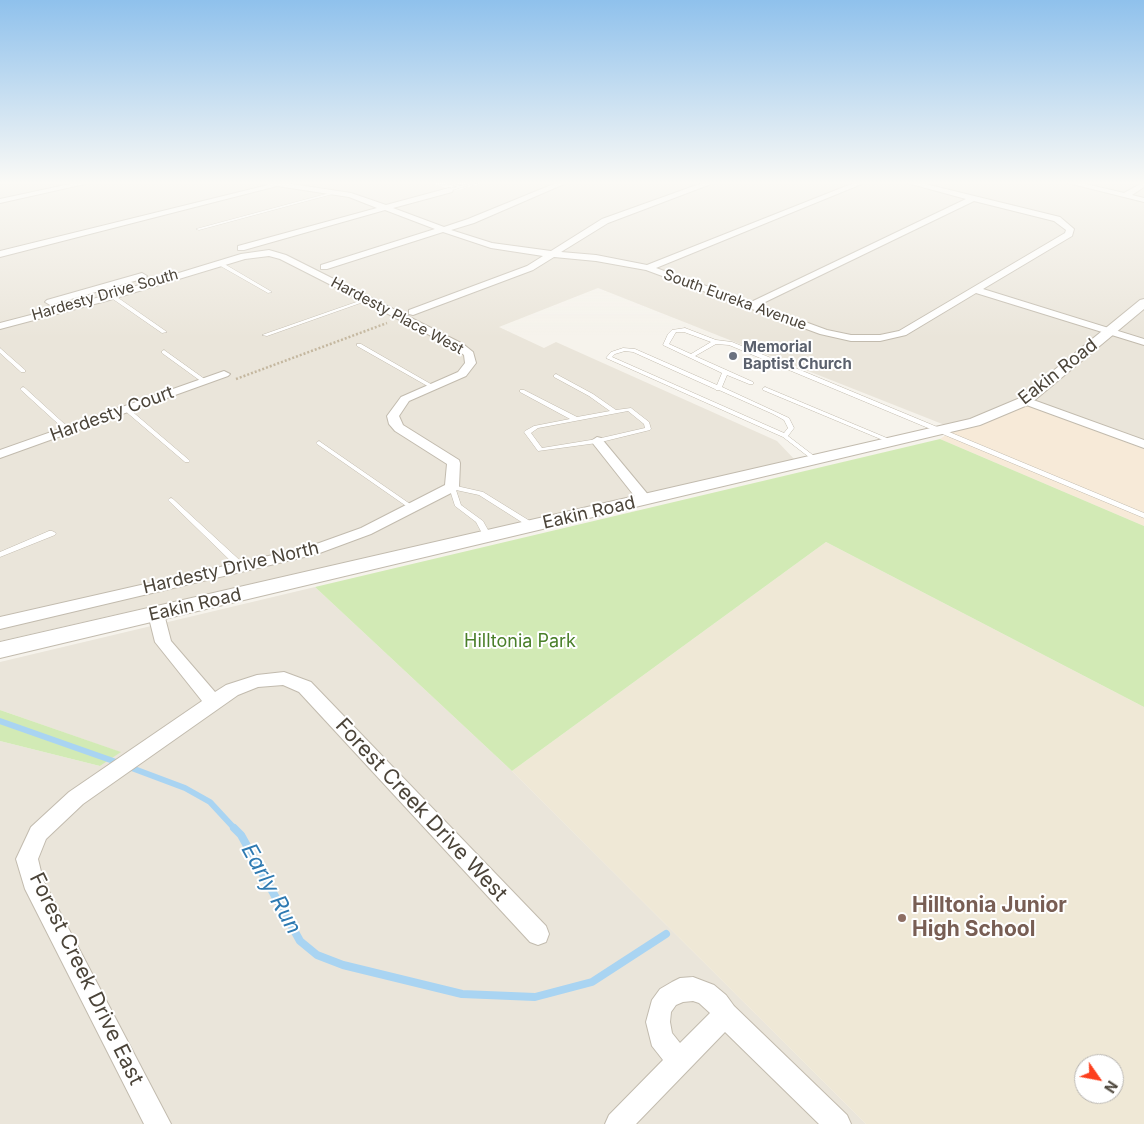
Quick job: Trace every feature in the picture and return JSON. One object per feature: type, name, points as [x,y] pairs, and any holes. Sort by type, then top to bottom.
[{"type":"street","points":[[0,254],[83,233]]},
{"type":"street","points":[[50,302],[296,233]]},
{"type":"street","points":[[324,267],[432,233]]},
{"type":"street","name":"South Eureka Avenue","points":[[453,233],[491,246],[596,258],[648,268],[824,332],[852,338],[880,338],[902,333],[1069,233]]},
{"type":"street","points":[[413,312],[516,274],[555,254],[586,233]]},
{"type":"street","points":[[648,268],[734,233]]},
{"type":"street","points":[[750,306],[900,233]]},
{"type":"street","name":"Hardesty Drive South","points":[[0,326],[112,296],[244,256],[269,253]]},
{"type":"street","name":"Hardesty Place West","points":[[269,253],[283,257],[469,354],[472,363],[462,374],[405,399],[393,416],[395,424],[399,428],[454,463],[452,487]]},
{"type":"street","points":[[975,290],[1144,342]]},
{"type":"street","name":"Eakin Road","points":[[0,650],[943,431],[988,418],[1026,401],[1144,303]]},
{"type":"street","name":"Hardesty Court","points":[[0,454],[224,374]]},
{"type":"street","points":[[1026,401],[1143,442]]},
{"type":"street","points":[[597,441],[645,500]]},
{"type":"street","name":"Hardesty Drive North","points":[[0,623],[312,550],[366,531],[452,487]]},
{"type":"street","points":[[156,614],[163,642],[214,703]]},
{"type":"street","name":"Forest Creek Drive East","points":[[158,1124],[33,882],[27,859],[38,833],[76,798],[232,690],[258,681],[284,678],[305,687]]},
{"type":"street","name":"Forest Creek Drive West","points":[[305,687],[538,934]]},
{"type":"street","points":[[682,1058],[669,1050],[660,1036],[658,1022],[660,1008],[668,997],[680,990],[693,989],[706,993],[718,1003],[725,1015],[838,1124]]},
{"type":"street","points":[[618,1124],[725,1015]]},
{"type":"lane","points":[[219,263],[270,292]]},
{"type":"lane","points":[[112,296],[164,332]]},
{"type":"lane","points":[[265,335],[367,300]]},
{"type":"lane","points":[[751,383],[666,345],[671,334],[680,329],[714,342],[730,344],[1144,516]]},
{"type":"lane","points":[[691,356],[714,342]]},
{"type":"lane","points":[[359,345],[433,387]]},
{"type":"lane","points":[[785,436],[790,428],[787,419],[635,351],[625,349],[612,353],[609,358],[785,436],[816,460]]},
{"type":"lane","points":[[0,350],[23,371]]},
{"type":"lane","points":[[164,352],[204,382]]},
{"type":"lane","points":[[718,388],[726,372]]},
{"type":"lane","points":[[556,376],[591,395],[615,412]]},
{"type":"lane","points":[[23,389],[68,430]]},
{"type":"lane","points":[[765,389],[892,442]]},
{"type":"lane","points":[[522,391],[577,420]]},
{"type":"lane","points":[[126,409],[187,461]]},
{"type":"lane","points":[[629,409],[647,423],[648,429],[597,441],[540,450],[527,432],[536,427],[615,412],[629,409]]},
{"type":"lane","points":[[319,443],[411,507]]},
{"type":"lane","points":[[452,487],[481,493],[534,526]]},
{"type":"lane","name":"Hardesty Place West","points":[[452,487],[458,506],[478,521],[488,537]]},
{"type":"lane","points":[[172,500],[242,567]]},
{"type":"lane","points":[[0,555],[52,533]]},
{"type":"path","points":[[224,374],[233,380],[403,318]]},
{"type":"shaded area","points":[[0,233],[1144,233],[1144,449],[1023,402],[955,429],[598,288],[499,327],[544,348],[556,342],[777,441],[795,460],[0,641]]},
{"type":"shaded area","points":[[1023,402],[1144,449],[1144,526],[940,439],[955,429]]},
{"type":"shaded area","name":"Hilltonia Junior High School","points":[[826,542],[1144,707],[1144,1124],[866,1124],[512,771]]},
{"type":"shaded area","points":[[315,587],[512,771],[866,1124],[0,1124],[0,741],[100,766],[120,752],[0,710],[0,662]]},
{"type":"green space","name":"Hilltonia Park","points":[[940,439],[1144,526],[1144,707],[826,542],[512,771],[315,587]]},
{"type":"green space","points":[[0,710],[121,752],[100,766],[0,741]]},
{"type":"waterway","name":"Early Run","points":[[0,721],[119,763]]},
{"type":"waterway","name":"Early Run","points":[[129,767],[185,788],[210,802],[235,829]]},
{"type":"waterway","name":"Early Run","points":[[235,829],[241,835],[300,941],[317,955],[343,965],[462,994],[535,997],[592,982],[666,934]]},
{"type":"place","name":"Memorial Baptist Church","points":[[733,356]]},
{"type":"place","name":"Hilltonia Junior High School","points":[[902,918]]}]
